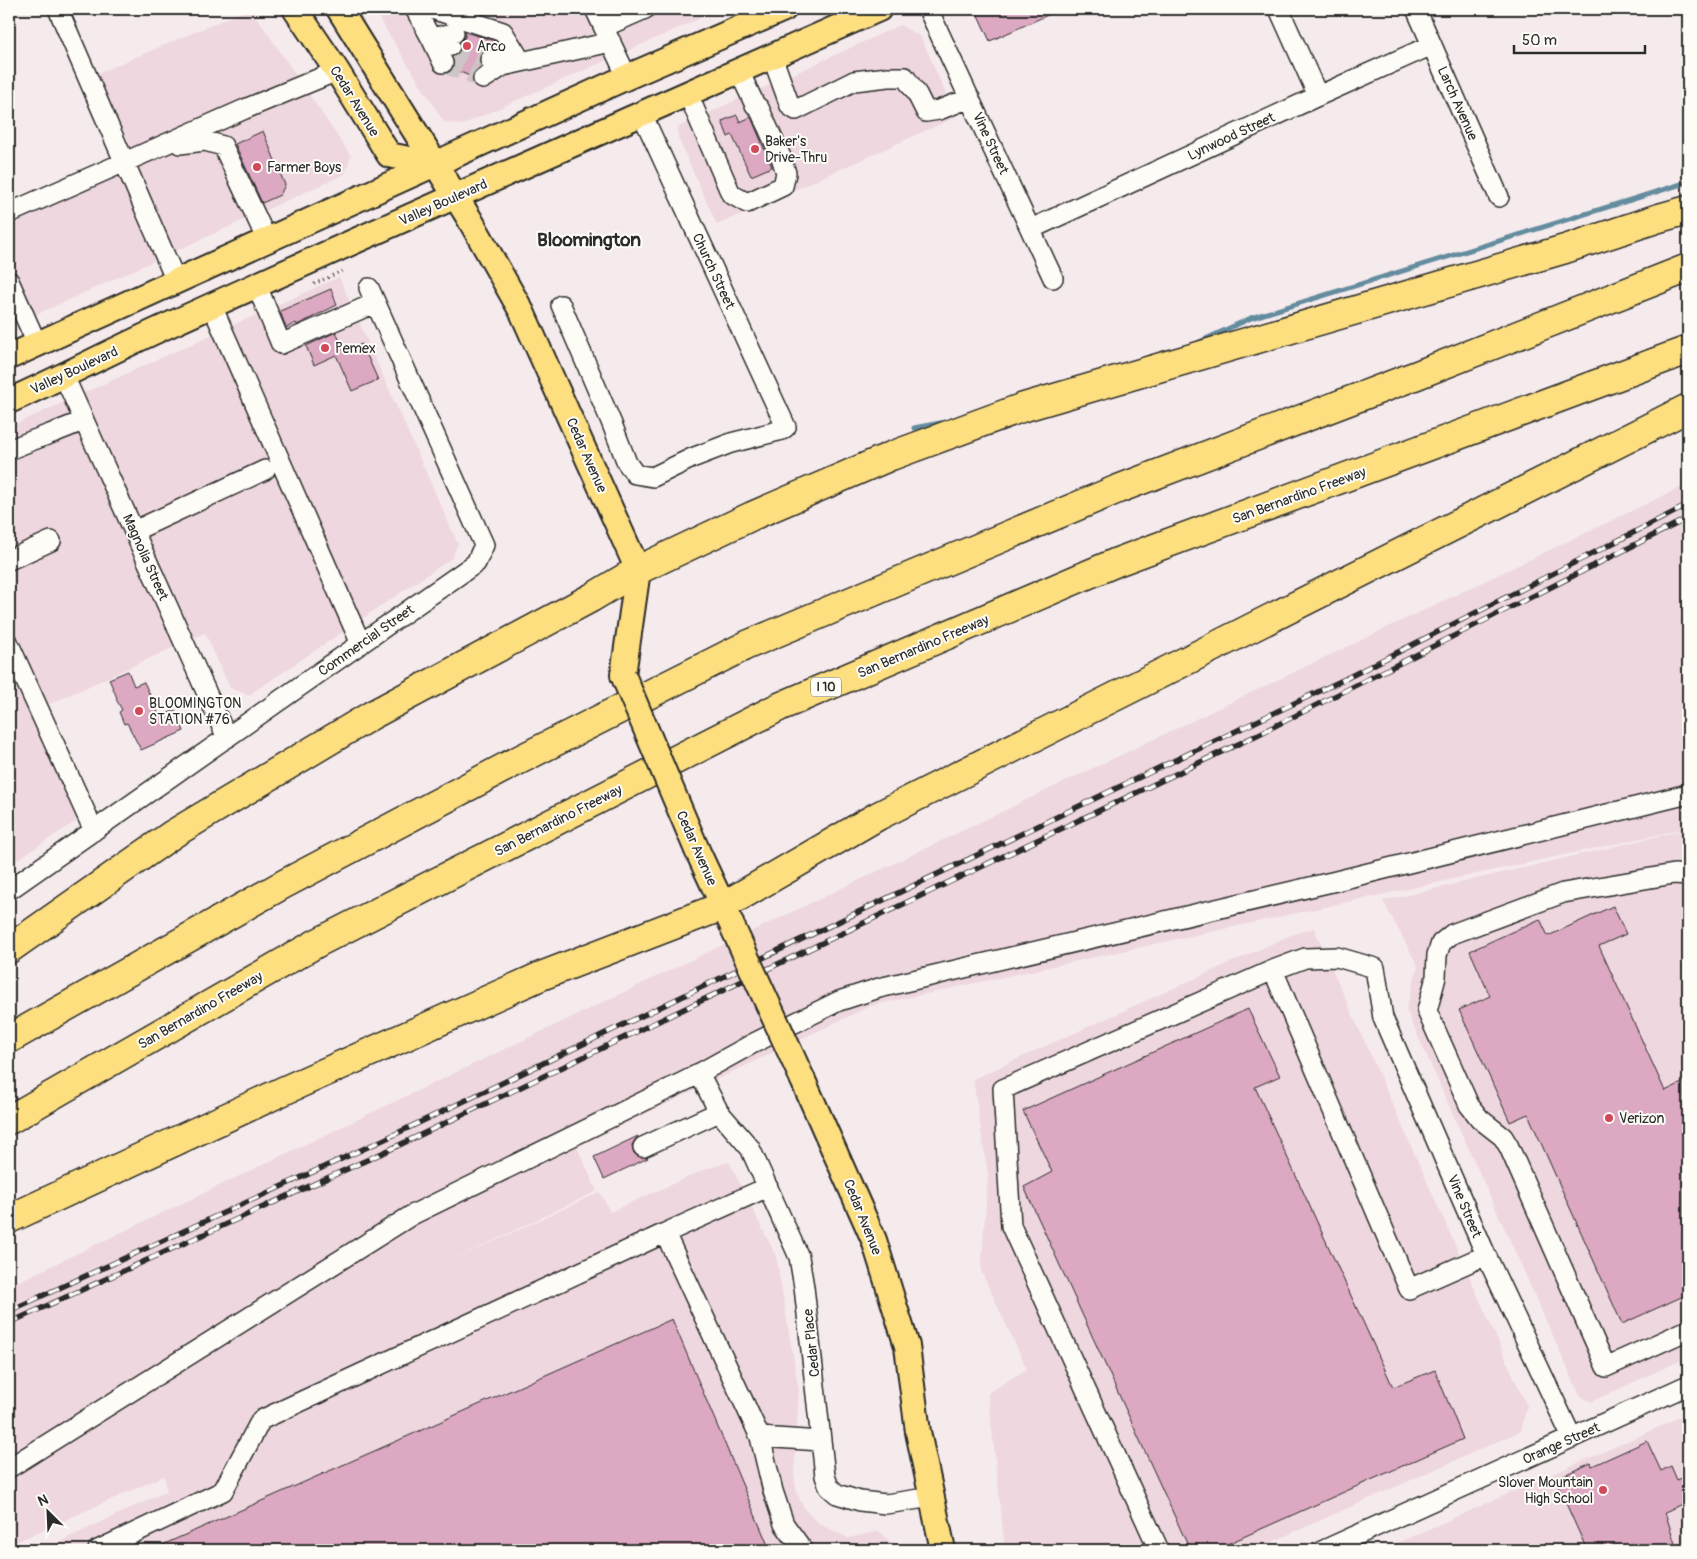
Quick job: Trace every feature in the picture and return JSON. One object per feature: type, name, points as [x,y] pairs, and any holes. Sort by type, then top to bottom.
[{"type":"highway","points":[[9,949],[181,829],[372,715],[591,598],[638,570],[752,516],[891,456],[1021,408],[1556,251],[1688,210]]},
{"type":"highway","points":[[9,1039],[284,884],[515,762],[747,645],[1118,489],[1688,268]]},
{"type":"highway","name":"San Bernardino Freeway","points":[[9,1120],[317,943],[779,707],[1118,562],[1688,350]]},
{"type":"highway","points":[[9,1219],[283,1091],[532,980],[728,917],[878,816],[1688,408]]},
{"type":"main road","name":"Cedar Avenue","points":[[295,9],[337,71],[388,155],[434,164]]},
{"type":"main road","name":"Cedar Avenue","points":[[339,9],[455,196],[522,312],[638,570],[624,675],[697,850],[874,1240],[905,1337],[918,1432],[943,1550]]},
{"type":"main road","points":[[9,357],[628,77],[759,14],[784,9]]},
{"type":"main road","name":"Valley Boulevard","points":[[9,401],[167,326],[455,196],[879,9]]},
{"type":"street","points":[[58,9],[176,281]]},
{"type":"street","points":[[415,9],[443,64]]},
{"type":"street","points":[[432,9],[503,32],[502,59]]},
{"type":"street","points":[[595,9],[612,25],[628,77]]},
{"type":"street","points":[[483,79],[502,59],[612,25],[645,9]]},
{"type":"street","name":"Vine Street","points":[[928,9],[1053,278]]},
{"type":"street","points":[[1279,9],[1318,96]]},
{"type":"street","name":"Larch Avenue","points":[[1416,9],[1499,197]]},
{"type":"street","points":[[431,38],[452,39]]},
{"type":"street","name":"Lynwood Street","points":[[1031,229],[1432,45]]},
{"type":"street","points":[[772,56],[790,106],[796,110],[854,81],[888,77],[905,77],[917,94],[926,112],[940,110],[970,98]]},
{"type":"street","points":[[9,212],[337,71]]},
{"type":"street","points":[[688,94],[731,194],[746,203],[783,186],[786,173],[773,138],[739,71]]},
{"type":"street","name":"Church Street","points":[[562,305],[627,463],[635,474],[652,477],[730,443],[782,430],[786,427],[642,114]]},
{"type":"street","points":[[169,142],[184,145],[205,140],[223,146],[267,240]]},
{"type":"street","points":[[9,281],[37,344]]},
{"type":"street","name":"Commercial Street","points":[[9,890],[476,563],[484,545],[372,296],[281,344],[256,286]]},
{"type":"street","points":[[212,306],[361,644]]},
{"type":"street","name":"Magnolia Street","points":[[64,376],[227,738]]},
{"type":"street","points":[[17,446],[60,431],[84,420]]},
{"type":"street","points":[[134,531],[265,470]]},
{"type":"street","points":[[9,560],[51,541]]},
{"type":"street","points":[[9,644],[94,831]]},
{"type":"street","points":[[9,1468],[412,1215],[699,1073],[752,1044],[839,1001],[879,988],[1326,883],[1688,794]]},
{"type":"street","points":[[1688,875],[1674,874],[1563,893],[1452,934],[1441,943],[1437,955],[1436,977],[1427,1012],[1469,1105],[1480,1119],[1503,1137],[1509,1147],[1606,1367],[1688,1330]]},
{"type":"street","name":"Vine Street","points":[[1273,970],[1305,958],[1337,957],[1376,968],[1383,1018],[1486,1255],[1572,1438]]},
{"type":"street","points":[[1159,1550],[1011,1226],[1003,1089],[1273,970],[1409,1290],[1486,1255]]},
{"type":"street","name":"Cedar Place","points":[[699,1073],[718,1112],[750,1148],[799,1258],[804,1287],[825,1476],[829,1487],[837,1494],[860,1501],[886,1504],[932,1497]]},
{"type":"street","points":[[643,1147],[718,1112]]},
{"type":"street","points":[[98,1550],[223,1490],[261,1420],[768,1187]]},
{"type":"street","points":[[665,1233],[760,1437],[773,1491],[784,1524],[803,1550]]},
{"type":"street","name":"Orange Street","points":[[1324,1550],[1688,1385]]},
{"type":"street","points":[[760,1437],[822,1441]]},
{"type":"shaded area","points":[[251,9],[351,156],[345,174],[9,327],[9,204],[116,157],[132,148],[96,74]]},
{"type":"shaded area","points":[[373,9],[721,9],[462,125],[444,122]]},
{"type":"shaded area","points":[[900,25],[921,37],[956,117],[717,225],[678,138],[678,127]]},
{"type":"shaded area","points":[[339,277],[458,544],[452,558],[249,695],[230,688],[205,633],[30,713],[78,820],[9,865],[9,427]]},
{"type":"shaded area","points":[[1688,484],[1688,828],[870,1006],[577,1147],[597,1191],[436,1268],[600,1192],[610,1212],[706,1169],[729,1162],[776,1256],[799,1391],[794,1475],[797,1493],[805,1510],[820,1524],[848,1538],[879,1531],[899,1550],[42,1550],[167,1491],[164,1476],[9,1545],[9,1286]]},
{"type":"shaded area","points":[[1688,829],[1688,1357],[1591,1402],[1580,1396],[1406,1010],[1418,966],[1383,901]]},
{"type":"shaded area","points":[[1314,928],[1527,1406],[1521,1431],[1254,1550],[1005,1550],[988,1393],[1027,1369],[981,1271],[988,1175],[973,1079],[1291,935]]},
{"type":"shaded area","name":"Slover Mountain High School","points":[[1688,1413],[1688,1550],[1381,1550],[1655,1429]]},
{"type":"building","points":[[975,9],[1061,9],[990,41]]},
{"type":"building","points":[[465,32],[496,41],[499,47],[483,51],[479,61],[481,67],[473,73],[472,77],[453,69],[452,57],[460,51],[460,42],[465,37]]},
{"type":"building","name":"Baker's Drive-Thru","points":[[737,115],[740,122],[751,117],[772,167],[751,176],[732,135],[728,137],[722,121]]},
{"type":"building","name":"Farmer Boys","points":[[263,131],[285,185],[280,195],[262,203],[235,144]]},
{"type":"building","points":[[331,289],[337,305],[297,325],[296,323],[286,328],[280,311]]},
{"type":"building","points":[[336,332],[344,351],[362,344],[378,380],[352,391],[336,355],[314,365],[306,346]]},
{"type":"building","name":"BLOOMINGTON STATION #76","points":[[128,671],[134,686],[144,682],[160,717],[175,710],[184,731],[141,750],[127,723],[124,724],[119,712],[122,710],[109,679]]},
{"type":"building","name":"Verizon","points":[[1613,906],[1626,934],[1599,946],[1665,1091],[1688,1080],[1688,1294],[1622,1324],[1528,1114],[1510,1122],[1459,1010],[1490,996],[1470,951],[1540,919],[1548,936]]},
{"type":"building","points":[[1248,1009],[1280,1076],[1255,1087],[1393,1387],[1435,1370],[1463,1439],[1214,1550],[1190,1550],[1024,1187],[1052,1172],[1023,1111]]},
{"type":"building","points":[[638,1136],[632,1145],[633,1152],[637,1156],[648,1158],[604,1179],[594,1157]]},
{"type":"building","points":[[672,1319],[770,1550],[151,1550]]},
{"type":"building","points":[[1647,1441],[1661,1471],[1671,1466],[1677,1480],[1688,1475],[1688,1501],[1665,1512],[1677,1550],[1587,1550],[1555,1479],[1591,1463],[1592,1466]]},
{"type":"waterway","points":[[1195,344],[1251,318],[1688,182]]},
{"type":"waterway","points":[[914,428],[945,422]]},
{"type":"tunnel","points":[[450,46],[490,60]]},
{"type":"tunnel","points":[[443,63],[483,79]]},
{"type":"railway","points":[[9,1311],[385,1139],[1345,679],[1688,505]]},
{"type":"railway","points":[[9,1323],[391,1149],[1255,736],[1688,518]]},
{"type":"place","name":"Arco","points":[[467,46]]},
{"type":"place","name":"Baker's Drive-Thru","points":[[755,149]]},
{"type":"place","name":"Farmer Boys","points":[[257,167]]},
{"type":"place","name":"Pemex","points":[[325,348]]},
{"type":"place","name":"BLOOMINGTON STATION #76","points":[[139,711]]},
{"type":"place","name":"Verizon","points":[[1609,1118]]},
{"type":"place","name":"Slover Mountain High School","points":[[1603,1490]]},
{"type":"district","name":"Bloomington","points":[[589,239]]}]
